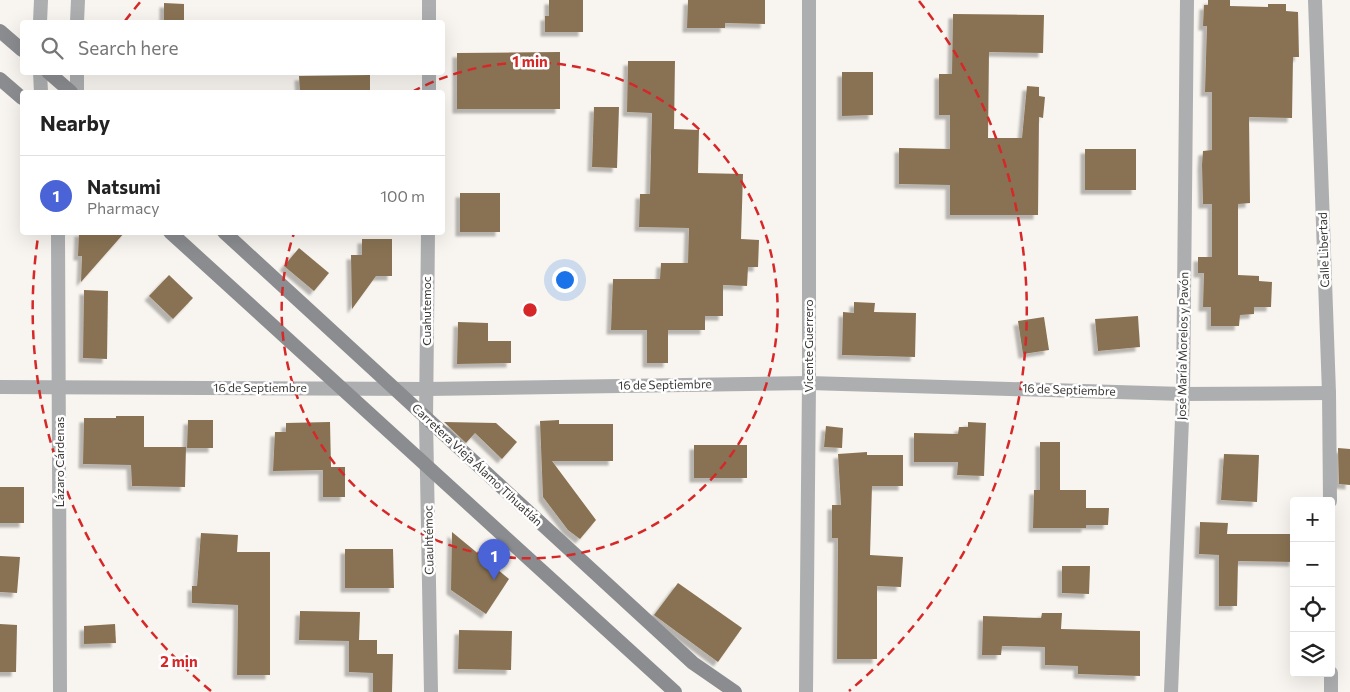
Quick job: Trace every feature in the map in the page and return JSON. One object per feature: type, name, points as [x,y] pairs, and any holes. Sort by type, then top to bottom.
[{"type":"main road","points":[[0,31],[20,48]]},
{"type":"main road","points":[[51,75],[69,90]]},
{"type":"main road","points":[[0,79],[20,96]]},
{"type":"main road","points":[[173,235],[339,389],[428,466],[675,692]]},
{"type":"main road","name":"Carretera Vieja Álamo Tihuatlán","points":[[227,235],[693,663],[735,692]]},
{"type":"street","points":[[40,20],[41,0]]},
{"type":"street","points":[[77,20],[78,0]]},
{"type":"street","points":[[429,0],[429,20]]},
{"type":"street","name":"Vicente Guerrero","points":[[806,692],[809,383],[809,0]]},
{"type":"street","name":"José María Morelos y Pavón","points":[[1171,692],[1183,394],[1187,0]]},
{"type":"street","name":"Calle Libertad","points":[[1315,0],[1329,393],[1330,497]]},
{"type":"street","points":[[40,75],[41,90]]},
{"type":"street","points":[[77,75],[77,90]]},
{"type":"street","points":[[429,75],[429,90]]},
{"type":"street","name":"Lázaro Cárdenas","points":[[58,235],[60,692]]},
{"type":"street","name":"Cuahutemoc","points":[[427,389],[428,235]]},
{"type":"street","name":"16 de Septiembre","points":[[0,387],[427,389],[809,383],[1183,394],[1329,393]]},
{"type":"street","name":"Cuauhtémoc","points":[[427,389],[431,692]]},
{"type":"street","points":[[1331,677],[1331,692]]},
{"type":"building","points":[[549,0],[583,0],[583,32],[545,32],[545,16],[549,16]]},
{"type":"building","points":[[688,0],[765,0],[765,24],[725,23],[725,28],[687,28]]},
{"type":"building","points":[[1208,0],[1230,0],[1230,6],[1268,7],[1268,4],[1286,4],[1286,11],[1298,12],[1299,57],[1293,57],[1292,118],[1249,117],[1250,203],[1238,204],[1238,275],[1259,276],[1259,281],[1272,282],[1271,307],[1254,307],[1254,314],[1240,315],[1239,326],[1211,326],[1211,307],[1203,307],[1204,273],[1198,273],[1198,257],[1212,257],[1212,204],[1203,204],[1202,165],[1203,151],[1212,150],[1212,92],[1205,92],[1207,26],[1203,26],[1204,5],[1208,5]]},
{"type":"building","points":[[164,3],[184,4],[184,20],[164,20]]},
{"type":"building","points":[[953,14],[1044,15],[1043,53],[989,52],[988,138],[1022,138],[1027,86],[1039,87],[1039,96],[1045,97],[1043,118],[1039,117],[1038,215],[950,215],[950,185],[899,184],[899,148],[950,149],[950,115],[939,115],[939,74],[952,74]]},
{"type":"building","points":[[560,52],[560,109],[457,109],[457,53]]},
{"type":"building","points":[[628,61],[675,61],[674,129],[699,130],[698,173],[743,174],[741,239],[759,240],[758,267],[748,267],[747,286],[723,285],[723,316],[705,316],[705,330],[668,330],[668,363],[647,363],[647,330],[611,330],[613,279],[660,279],[661,263],[688,263],[689,228],[639,227],[640,194],[650,194],[652,113],[627,112]]},
{"type":"building","points":[[842,72],[873,72],[873,115],[842,116]]},
{"type":"building","points":[[370,75],[370,90],[300,90],[299,76]]},
{"type":"building","points":[[594,107],[619,107],[617,168],[592,167]]},
{"type":"building","points":[[1085,149],[1136,149],[1136,190],[1085,190]]},
{"type":"building","points":[[460,193],[500,193],[500,232],[460,232]]},
{"type":"building","points":[[79,235],[122,235],[81,282],[82,256],[78,256]]},
{"type":"building","points":[[362,239],[392,239],[392,276],[376,276],[352,309],[351,255],[362,255]]},
{"type":"building","points":[[299,248],[329,273],[314,291],[284,266]]},
{"type":"building","points":[[169,275],[193,298],[173,319],[149,296]]},
{"type":"building","points":[[84,290],[108,291],[107,359],[83,358]]},
{"type":"building","points":[[854,302],[875,303],[874,312],[916,313],[915,357],[842,355],[843,312],[854,313]]},
{"type":"building","points":[[1138,316],[1140,347],[1098,351],[1095,319]]},
{"type":"building","points":[[1044,317],[1049,350],[1023,354],[1018,321]]},
{"type":"building","points":[[458,322],[488,323],[488,341],[511,341],[511,363],[457,364]]},
{"type":"building","points":[[116,416],[144,416],[144,447],[186,447],[185,487],[132,486],[131,465],[83,464],[84,418],[116,418]]},
{"type":"building","points":[[188,420],[213,420],[213,448],[187,448]]},
{"type":"building","points":[[559,420],[559,424],[613,424],[613,461],[552,461],[596,520],[580,539],[568,530],[543,497],[540,421]]},
{"type":"building","points":[[330,422],[331,467],[345,467],[345,497],[323,497],[323,470],[273,471],[275,432],[286,432],[286,423]]},
{"type":"building","points":[[444,422],[496,423],[517,442],[502,459],[475,433],[466,443]]},
{"type":"building","points":[[968,422],[986,423],[984,476],[957,475],[958,462],[914,462],[914,433],[958,434],[959,427],[968,427]]},
{"type":"building","points":[[826,426],[843,428],[842,448],[824,447]]},
{"type":"building","points":[[1040,442],[1060,442],[1060,490],[1086,490],[1086,508],[1109,508],[1108,525],[1086,525],[1086,528],[1033,528],[1034,490],[1040,490]]},
{"type":"building","points":[[694,445],[747,445],[747,478],[694,478]]},
{"type":"building","points":[[1338,448],[1350,449],[1350,485],[1339,484]]},
{"type":"building","points":[[867,452],[867,455],[903,455],[903,486],[872,486],[870,555],[903,557],[901,587],[877,586],[877,659],[837,659],[838,538],[832,538],[832,505],[841,505],[838,454]]},
{"type":"building","points":[[1224,454],[1259,455],[1257,502],[1221,500]]},
{"type":"building","points":[[0,487],[24,487],[24,523],[0,523]]},
{"type":"building","points":[[1200,522],[1228,523],[1227,534],[1290,534],[1290,562],[1238,561],[1237,606],[1219,606],[1219,555],[1199,554]]},
{"type":"building","points":[[452,532],[509,579],[486,614],[451,590]]},
{"type":"building","points":[[201,533],[238,535],[237,552],[270,552],[270,675],[237,675],[238,605],[192,603],[192,586],[197,586]]},
{"type":"building","points":[[345,549],[393,549],[394,588],[345,588]]},
{"type":"building","points":[[0,556],[20,557],[17,593],[0,592]]},
{"type":"building","points":[[1062,566],[1090,566],[1089,594],[1062,593]]},
{"type":"building","points":[[678,583],[742,628],[718,662],[654,615]]},
{"type":"building","points":[[300,611],[360,612],[359,640],[377,640],[377,654],[393,654],[392,692],[373,692],[373,673],[349,672],[349,641],[299,640]]},
{"type":"building","points":[[1042,613],[1062,613],[1061,629],[1140,631],[1140,676],[1078,674],[1078,666],[1045,665],[1045,647],[1002,646],[1001,655],[982,655],[983,616],[1041,618]]},
{"type":"building","points":[[0,624],[17,625],[16,672],[0,672]]},
{"type":"building","points":[[115,624],[116,643],[84,644],[84,626]]},
{"type":"building","points":[[459,630],[512,631],[511,670],[458,669]]},
{"type":"place","name":"Natsumi","points":[[494,580]]}]
